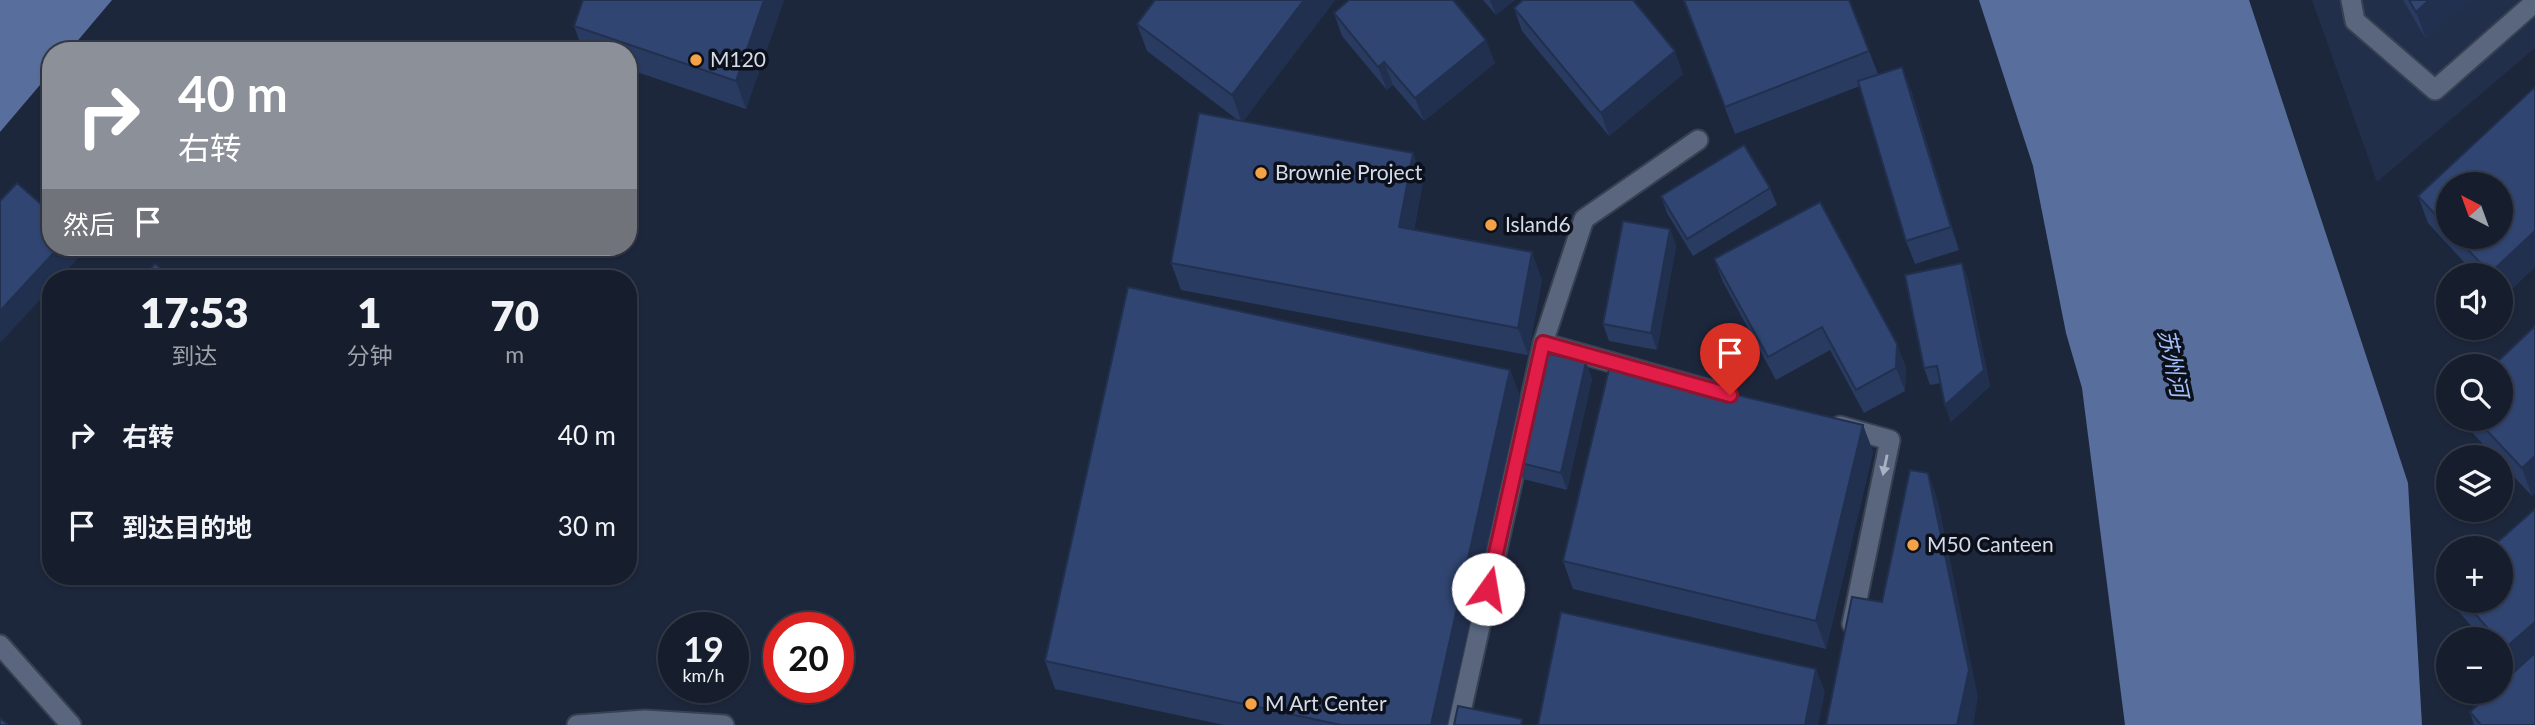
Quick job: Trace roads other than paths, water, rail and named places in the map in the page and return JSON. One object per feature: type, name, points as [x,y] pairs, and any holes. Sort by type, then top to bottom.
[{"type":"street","points":[[2351,0],[2355,22],[2435,90],[2535,2]]},
{"type":"street","points":[[1458,725],[1543,343],[1584,219],[1698,140]]},
{"type":"street","points":[[1543,343],[1730,395]]},
{"type":"street","points":[[1823,421],[1890,440],[1848,643]]},
{"type":"street","points":[[0,645],[71,725]]},
{"type":"street","points":[[577,725],[645,720],[724,725]]},
{"type":"water","points":[[0,0],[112,0],[77,42],[42,42],[42,83],[0,132]]},
{"type":"water","name":"苏州河","points":[[1979,0],[2249,0],[2408,483],[2422,725],[2125,725],[2082,388],[2066,333],[2033,166]]},
{"type":"place","name":"M120","points":[[696,60]]},
{"type":"place","name":"Brownie Project","points":[[1261,173]]},
{"type":"place","name":"Island6","points":[[1491,225]]},
{"type":"place","name":"M50 Canteen","points":[[1913,545]]},
{"type":"place","name":"M Art Center","points":[[1251,704]]}]
